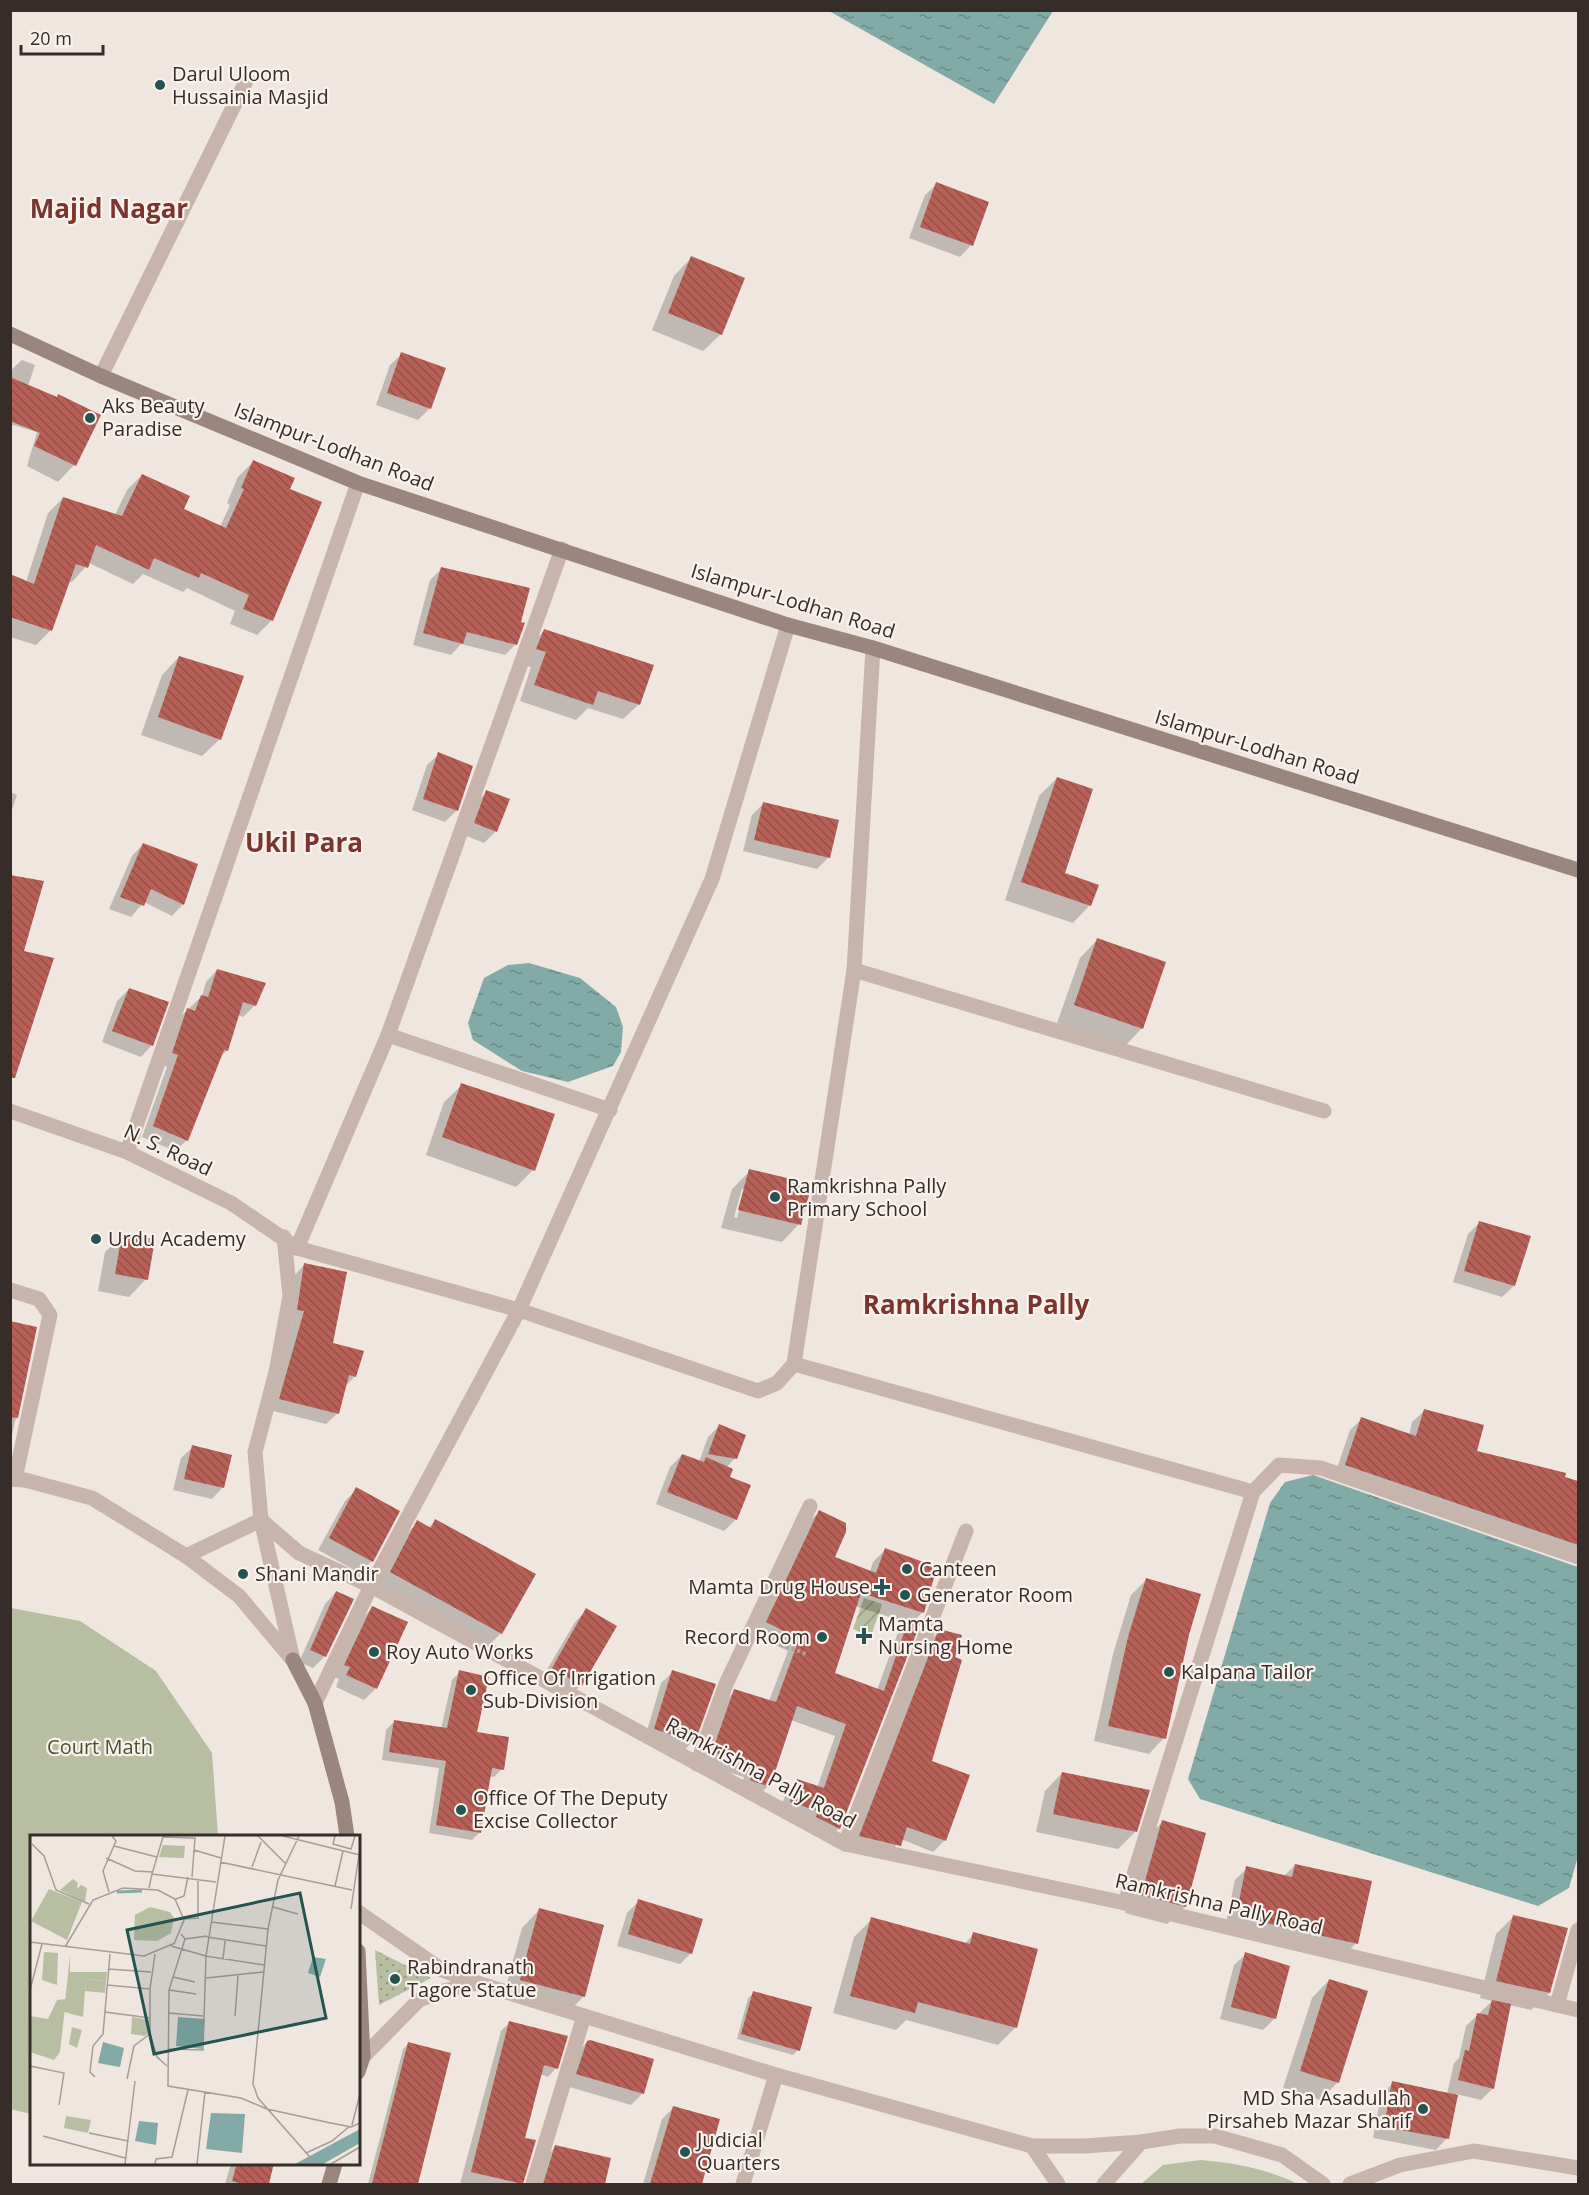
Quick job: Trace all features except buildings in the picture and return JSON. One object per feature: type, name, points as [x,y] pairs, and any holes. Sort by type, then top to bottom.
[{"type":"main road","name":"Islampur-Lodhan Road","points":[[10,333],[100,376],[358,483],[788,625],[873,648],[1578,870]]},
{"type":"main road","points":[[292,1660],[315,1703],[342,1802],[347,1835]]},
{"type":"main road","points":[[360,2026],[361,2064]]},
{"type":"main road","points":[[329,2184],[334,2165]]},
{"type":"street","points":[[100,376],[247,79]]},
{"type":"street","points":[[127,1152],[358,483]]},
{"type":"street","points":[[562,549],[388,1035],[297,1248],[519,1310],[758,1391],[777,1383],[794,1364],[854,970],[873,648]]},
{"type":"street","points":[[315,1703],[371,1586],[519,1310],[712,879],[788,625]]},
{"type":"street","points":[[854,970],[1324,1111]]},
{"type":"street","points":[[388,1035],[610,1110]]},
{"type":"street","name":"N. S. Road","points":[[10,1111],[127,1152],[231,1203],[297,1248]]},
{"type":"street","points":[[284,1237],[290,1296],[276,1372],[255,1452],[261,1520],[292,1660]]},
{"type":"street","points":[[10,1290],[39,1299],[50,1315],[13,1479],[92,1498],[186,1556],[239,1596],[292,1660]]},
{"type":"street","points":[[794,1364],[1253,1492]]},
{"type":"street","points":[[1125,1903],[1253,1492],[1279,1465],[1321,1468],[1578,1557]]},
{"type":"street","points":[[698,1764],[726,1684],[810,1506]]},
{"type":"street","points":[[186,1556],[261,1520]]},
{"type":"street","name":"Ramkrishna Pally Road","points":[[261,1520],[298,1553],[371,1586],[845,1844],[1125,1903],[1578,2010]]},
{"type":"street","points":[[845,1844],[966,1531]]},
{"type":"street","points":[[360,1913],[442,1970],[477,1983],[776,2075],[1032,2146],[1141,2142],[1180,2136],[1215,2136],[1282,2155],[1323,2184]]},
{"type":"street","points":[[1557,2005],[1578,1930]]},
{"type":"street","points":[[361,2064],[419,2000],[443,1991],[477,1983]]},
{"type":"street","points":[[533,2184],[584,2016]]},
{"type":"street","points":[[743,2184],[776,2075]]},
{"type":"street","points":[[1104,2184],[1141,2142]]},
{"type":"street","points":[[1032,2146],[1058,2184]]},
{"type":"street","points":[[1350,2184],[1400,2165],[1474,2151],[1578,2168]]},
{"type":"path","points":[[749,1633],[806,1654]]},
{"type":"green space","points":[[864,1598],[882,1604],[871,1636],[853,1629]]},
{"type":"green space","name":"Court Math","points":[[11,1608],[80,1621],[156,1671],[212,1753],[218,1835],[30,1835],[30,2114],[10,2109]]},
{"type":"green space","points":[[375,1950],[431,1978],[379,2005]]},
{"type":"green space","points":[[1201,2160],[1251,2168],[1275,2174],[1298,2184],[1141,2184],[1163,2165]]},
{"type":"water","points":[[829,11],[1053,11],[994,104]]},
{"type":"water","points":[[529,963],[580,978],[616,1007],[623,1027],[621,1052],[613,1066],[568,1082],[522,1071],[473,1040],[468,1023],[484,978],[508,965]]},
{"type":"water","points":[[1313,1475],[1578,1567],[1578,1856],[1569,1888],[1538,1906],[1200,1799],[1188,1779],[1270,1503],[1285,1482]]},
{"type":"place","name":"Darul Uloom Hussainia Masjid","points":[[160,85]]},
{"type":"place","name":"Aks Beauty Paradise","points":[[90,418]]},
{"type":"place","name":"Ramkrishna Pally Primary School","points":[[775,1197]]},
{"type":"place","name":"Urdu Academy","points":[[96,1239]]},
{"type":"place","name":"Canteen","points":[[907,1569]]},
{"type":"place","name":"Shani Mandir","points":[[243,1574]]},
{"type":"place","name":"Mamta Drug House","points":[[882,1587]]},
{"type":"place","name":"Generator Room","points":[[905,1595]]},
{"type":"place","name":"Mamta Nursing Home","points":[[864,1636]]},
{"type":"place","name":"Record Room","points":[[822,1637]]},
{"type":"place","name":"Roy Auto Works","points":[[374,1652]]},
{"type":"place","name":"Kalpana Tailor","points":[[1169,1672]]},
{"type":"place","name":"Office Of Irrigation Sub-Division","points":[[471,1690]]},
{"type":"place","name":"Office Of The Deputy Excise Collector","points":[[461,1810]]},
{"type":"place","name":"Rabindranath Tagore Statue","points":[[395,1979]]},
{"type":"place","name":"MD Sha Asadullah Pirsaheb Mazar Sharif","points":[[1423,2109]]},
{"type":"place","name":"Judicial Quarters","points":[[685,2152]]},
{"type":"district","name":"Majid Nagar","points":[[109,209]]},
{"type":"district","name":"Ukil Para","points":[[304,843]]},
{"type":"district","name":"Ramkrishna Pally","points":[[976,1305]]}]
